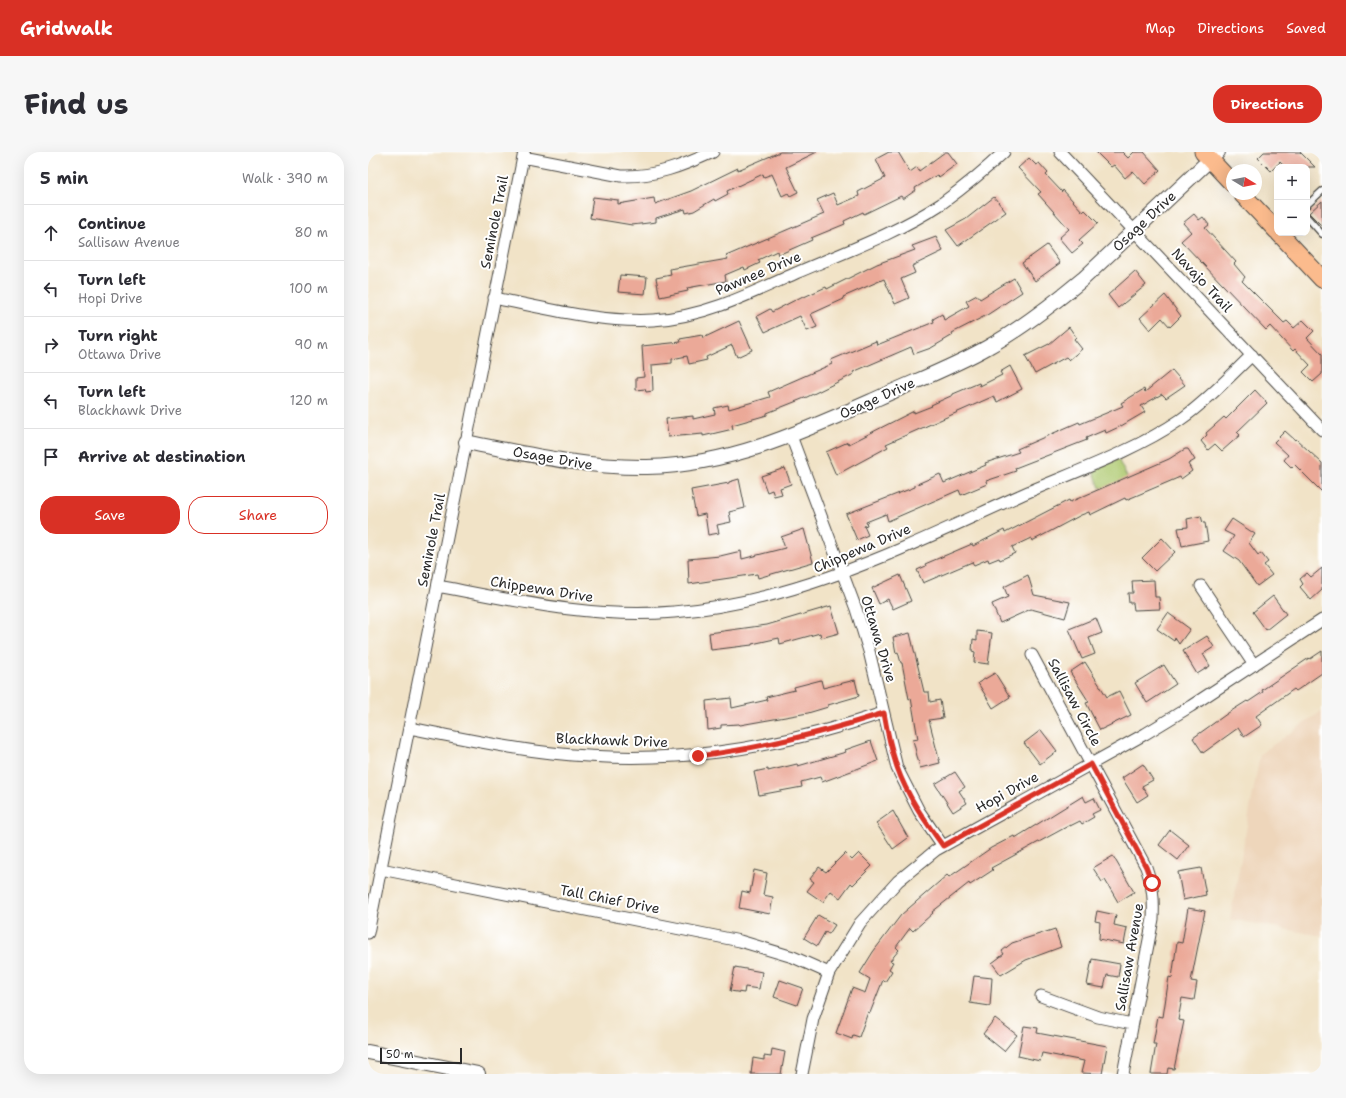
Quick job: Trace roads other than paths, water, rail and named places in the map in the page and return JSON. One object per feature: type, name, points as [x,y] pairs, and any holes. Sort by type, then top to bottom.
[{"type":"main road","points":[[1210,155],[1226,175]]},
{"type":"main road","points":[[1248,200],[1274,228]]},
{"type":"main road","points":[[1282,236],[1322,279]]},
{"type":"street","points":[[523,154],[621,176],[636,176],[654,174],[674,169],[713,152]]},
{"type":"street","name":"Pawnee Drive","points":[[494,298],[596,318],[654,320],[698,313],[721,306],[770,285],[915,219],[940,204],[968,184],[1004,152]]},
{"type":"street","name":"Navajo Trail","points":[[1060,152],[1322,430]]},
{"type":"street","name":"Seminole Trail","points":[[368,933],[523,154]]},
{"type":"street","name":"Osage Drive","points":[[466,442],[554,459],[597,465],[648,467],[691,463],[728,456],[791,436],[958,362],[1017,330],[1060,298],[1134,230],[1210,155]]},
{"type":"street","name":"Chippewa Drive","points":[[438,586],[562,609],[632,614],[673,612],[745,602],[792,590],[842,573],[1152,437],[1196,408],[1252,355]]},
{"type":"street","name":"Ottawa Drive","points":[[791,436],[842,573],[869,651],[893,756],[907,791],[918,811],[943,846]]},
{"type":"street","points":[[1201,586],[1254,665]]},
{"type":"street","name":"Hopi Drive","points":[[802,1074],[813,1019],[829,973],[849,938],[876,903],[898,881],[943,846],[1091,764],[1191,706],[1322,620]]},
{"type":"street","name":"Sallisaw Circle","points":[[1032,655],[1091,764]]},
{"type":"street","name":"Blackhawk Drive","points":[[409,728],[552,753],[624,758],[662,758],[732,751],[778,743],[816,734],[884,713]]},
{"type":"street","name":"Sallisaw Avenue","points":[[1091,764],[1146,867],[1152,883],[1154,899],[1153,919],[1122,1074]]},
{"type":"street","name":"Tall Chief Drive","points":[[381,868],[740,941],[793,957],[829,973]]},
{"type":"street","points":[[1041,996],[1098,1017],[1132,1024]]},
{"type":"street","points":[[368,1052],[478,1074]]},
{"type":"lane","points":[[1310,203],[1322,191]]},
{"type":"lane","points":[[1310,220],[1322,234]]}]
